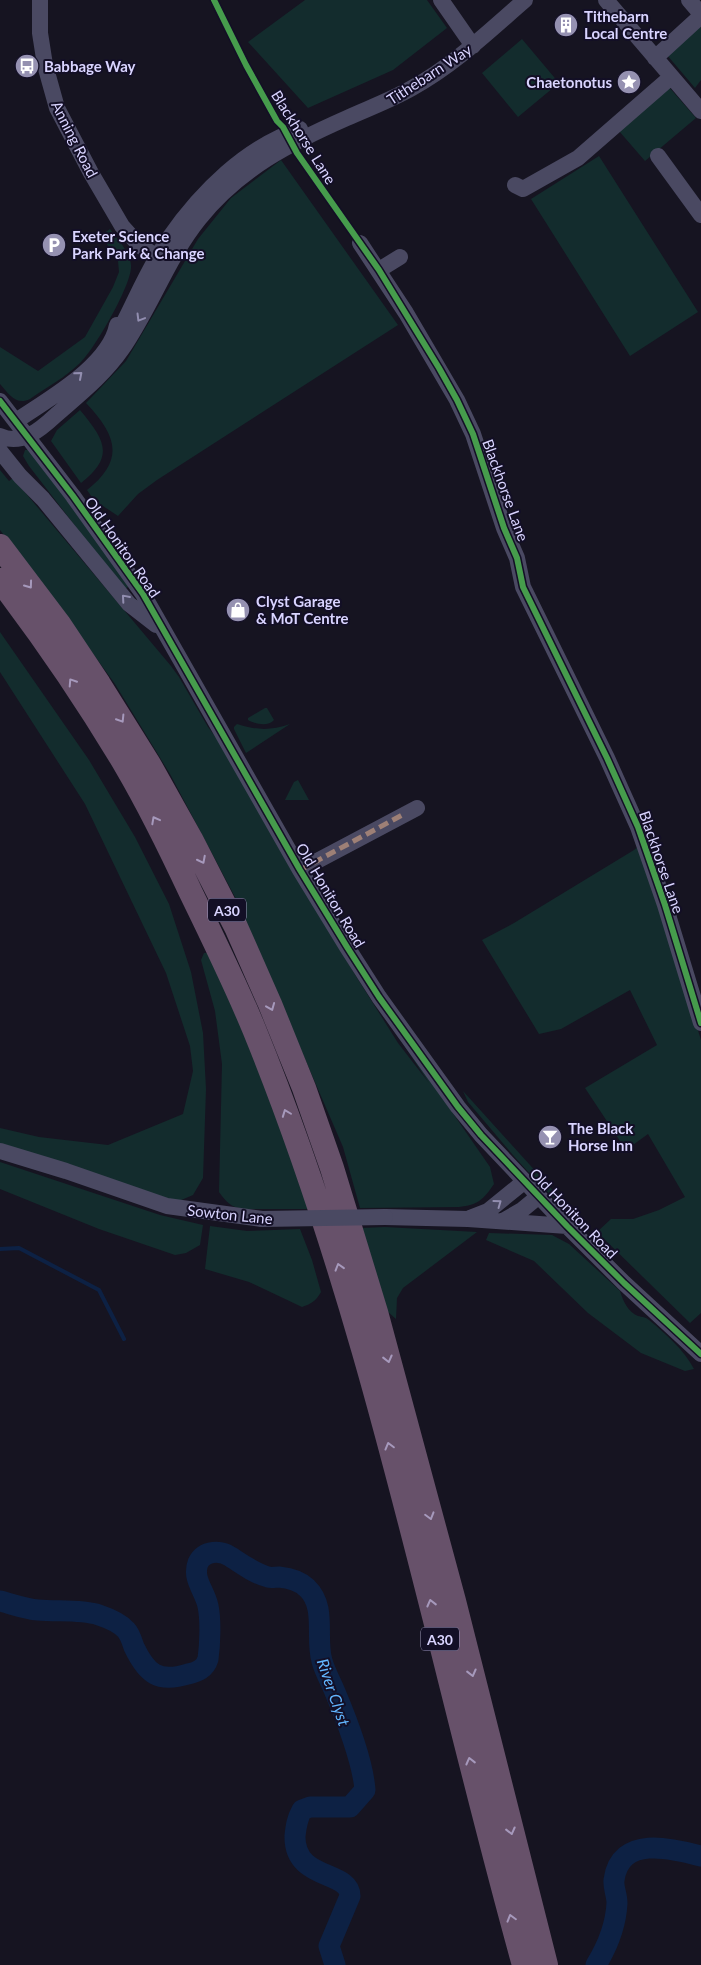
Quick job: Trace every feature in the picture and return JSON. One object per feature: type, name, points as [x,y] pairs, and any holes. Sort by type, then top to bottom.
[{"type":"highway","name":"A30","points":[[0,546],[58,624],[99,684],[149,764],[186,830],[236,927],[304,1088],[332,1168],[376,1312],[454,1600],[538,1963]]},
{"type":"highway","name":"A30","points":[[0,580],[61,665],[127,768],[171,851],[223,958],[254,1030],[305,1166],[353,1314],[420,1560],[488,1837],[538,1963]]},
{"type":"street","name":"Anning Road","points":[[40,0],[40,33],[45,65],[57,108],[91,173],[122,226],[139,245],[157,257]]},
{"type":"street","points":[[442,0],[473,46]]},
{"type":"street","name":"Tithebarn Way","points":[[157,257],[166,254],[186,236],[225,190],[247,172],[292,143],[413,88],[473,46],[525,0]]},
{"type":"street","points":[[606,0],[701,111]]},
{"type":"street","points":[[655,58],[701,15],[689,0]]},
{"type":"street","points":[[515,186],[522,189],[578,158],[671,77]]},
{"type":"street","name":"Tithebarn Way","points":[[16,421],[65,387],[98,358],[122,326],[157,257],[169,238],[205,194],[240,162],[287,134],[330,120],[348,117]]},
{"type":"street","points":[[658,156],[701,216]]},
{"type":"street","name":"Tithebarn Way","points":[[14,437],[76,399],[110,365],[146,309],[162,275],[186,236]]},
{"type":"street","name":"Blackhorse Lane","points":[[360,243],[379,270],[439,368],[473,434],[504,528],[517,558],[523,587],[607,758],[638,827],[665,905],[701,1023]]},
{"type":"street","name":"Tithebarn Way","points":[[115,333],[117,323],[139,280],[142,261],[139,245]]},
{"type":"street","points":[[157,257],[162,265],[162,275]]},
{"type":"street","points":[[379,270],[400,257]]},
{"type":"street","points":[[0,401],[16,421]]},
{"type":"street","name":"Old Honiton Road","points":[[16,421],[13,427],[19,458],[44,499]]},
{"type":"street","name":"Old Honiton Road","points":[[14,437],[143,594],[300,870],[379,997],[458,1108],[567,1226],[624,1283],[701,1354]]},
{"type":"street","name":"Old Honiton Road","points":[[0,451],[20,476],[44,499],[129,604],[162,630]]},
{"type":"street","points":[[300,870],[417,808]]},
{"type":"street","name":"Sowton Lane","points":[[0,1151],[66,1171],[167,1206],[262,1219],[385,1217],[468,1219],[567,1226]]},
{"type":"street","name":"Sowton Lane","points":[[468,1219],[488,1211],[525,1181]]},
{"type":"street","points":[[502,1221],[522,1210],[538,1196]]},
{"type":"green space","points":[[305,0],[427,0],[447,28],[393,70],[308,108],[248,42]]},
{"type":"green space","points":[[701,22],[701,80],[695,88],[667,55]]},
{"type":"green space","points":[[522,39],[559,83],[518,117],[482,73]]},
{"type":"green space","points":[[668,86],[696,118],[645,161],[619,131]]},
{"type":"green space","points":[[599,156],[698,312],[630,356],[531,199]]},
{"type":"green space","points":[[281,160],[398,325],[157,480],[138,494],[118,516],[94,500],[87,490],[108,468],[112,457],[112,447],[110,436],[86,403],[126,361],[198,239],[231,198]]},
{"type":"green space","points":[[110,229],[126,251],[131,265],[126,286],[112,316],[94,345],[75,368],[30,399],[21,401],[13,398],[0,384],[0,347],[38,371],[85,337],[113,287],[119,272],[118,261],[101,235]]},
{"type":"green space","points":[[80,410],[95,430],[103,447],[99,464],[81,483],[51,441],[57,430]]},
{"type":"green space","points":[[25,450],[29,450],[129,581],[128,587],[125,589],[120,584],[29,466],[23,456]]},
{"type":"green space","points":[[0,470],[9,481],[13,478],[179,677],[208,727],[220,743],[354,973],[398,1043],[429,1083],[356,973],[490,1167],[494,1184],[487,1194],[476,1203],[459,1207],[360,1208],[343,1147],[235,897],[170,774],[115,684],[0,530]]},
{"type":"green space","points":[[0,632],[89,760],[135,837],[169,904],[191,972],[203,1033],[206,1089],[203,1178],[193,1195],[179,1201],[170,1200],[0,1143],[0,1128],[39,1137],[108,1145],[183,1114],[193,1071],[190,1046],[166,973],[85,804],[0,672]]},
{"type":"green space","points":[[267,708],[274,720],[268,724],[261,724],[248,720],[248,718]]},
{"type":"green space","points":[[237,724],[263,729],[290,724],[246,753],[234,729]]},
{"type":"green space","points":[[298,780],[309,800],[285,800],[294,782]]},
{"type":"green space","points":[[640,845],[701,1040],[701,1313],[690,1323],[597,1232],[611,1219],[633,1219],[659,1210],[685,1197],[648,1134],[626,1150],[585,1088],[657,1045],[630,990],[561,1029],[539,1034],[482,940],[514,923]]},
{"type":"green space","points":[[204,953],[209,953],[258,1066],[309,1209],[243,1209],[229,1204],[219,1192],[222,1064],[215,1011],[201,960]]},
{"type":"green space","points":[[463,1091],[569,1209],[566,1209],[527,1171],[468,1102]]},
{"type":"green space","points":[[0,1162],[160,1215],[203,1225],[200,1245],[186,1253],[175,1255],[99,1229],[0,1189]]},
{"type":"green space","points":[[210,1226],[247,1231],[300,1229],[312,1260],[321,1292],[313,1302],[302,1307],[249,1282],[205,1269]]},
{"type":"green space","points":[[385,1227],[477,1232],[403,1288],[397,1298],[396,1319],[388,1312],[361,1228]]},
{"type":"green space","points":[[489,1233],[552,1235],[569,1244],[620,1291],[624,1302],[631,1312],[648,1319],[674,1343],[694,1369],[685,1371],[641,1353],[588,1313],[534,1261],[486,1240]]},
{"type":"waterway","points":[[0,1249],[19,1248],[99,1290],[124,1339]]},
{"type":"waterway","name":"River Clyst","points":[[0,1601],[23,1608],[92,1613],[110,1619],[121,1625],[127,1632],[139,1656],[149,1670],[161,1677],[178,1677],[203,1668],[208,1659],[209,1612],[197,1574],[198,1563],[204,1556],[213,1552],[222,1553],[258,1573],[269,1577],[290,1579],[301,1583],[307,1588],[317,1604],[319,1613],[322,1661],[353,1741],[364,1779],[365,1790],[350,1807],[310,1807],[302,1810],[296,1826],[297,1850],[303,1861],[312,1868],[341,1882],[348,1888],[350,1896],[329,1946],[335,1965]]},
{"type":"waterway","name":"River Clyst","points":[[596,1965],[604,1951],[613,1927],[617,1903],[614,1880],[618,1866],[626,1856],[648,1848],[676,1850],[701,1856]]},
{"type":"marked path","points":[[300,870],[404,814]]},
{"type":"cycle path","points":[[214,0],[246,65],[277,121],[283,127],[297,153],[379,270],[457,400],[473,434],[504,528],[517,558],[523,587],[607,758],[638,827],[665,905],[701,1023]]},
{"type":"cycle path","points":[[0,401],[73,496],[143,594],[300,870],[347,947],[379,997],[458,1107],[481,1135],[567,1226],[624,1283],[701,1354]]},
{"type":"place","name":"Tithebarn Local Centre","points":[[566,25]]},
{"type":"place","name":"Babbage Way","points":[[27,66]]},
{"type":"place","name":"Chaetonotus","points":[[629,82]]},
{"type":"place","name":"Exeter Science Park Park & Change","points":[[54,245]]},
{"type":"place","name":"Clyst Garage & MoT Centre","points":[[238,610]]},
{"type":"place","name":"The Black Horse Inn","points":[[550,1137]]}]
